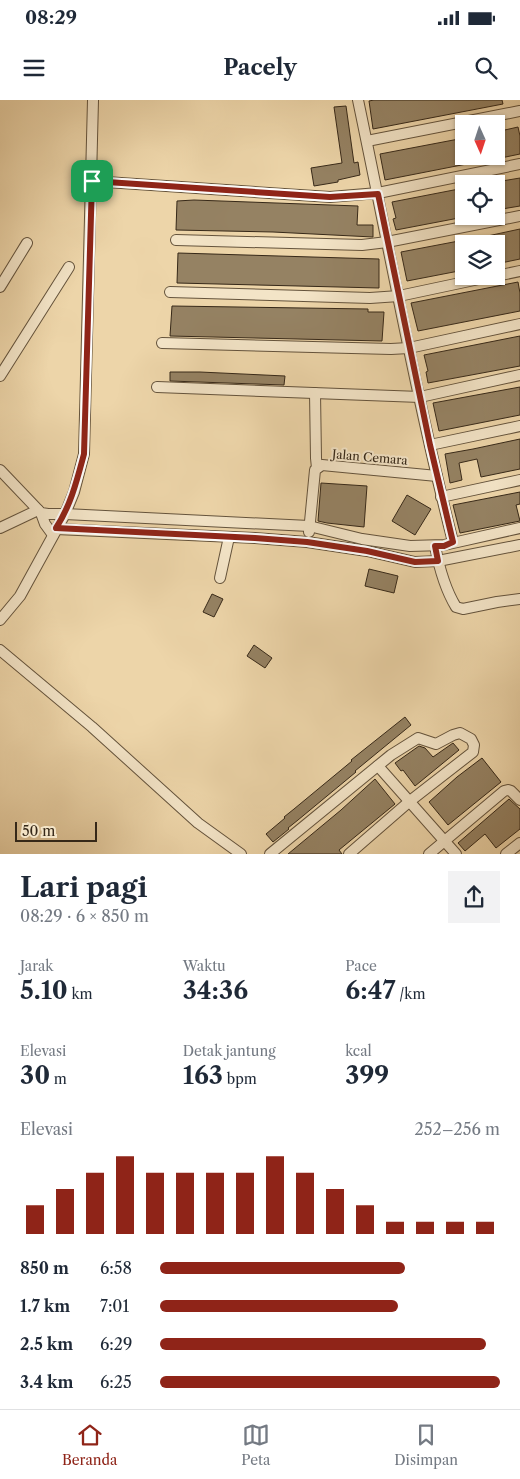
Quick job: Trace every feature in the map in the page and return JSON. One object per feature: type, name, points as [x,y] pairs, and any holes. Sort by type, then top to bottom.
[{"type":"street","points":[[0,620],[20,596],[65,514],[74,492],[84,454],[93,100]]},
{"type":"street","points":[[358,100],[409,348],[453,542]]},
{"type":"street","points":[[367,141],[520,111]]},
{"type":"street","points":[[92,181],[330,197],[378,194],[520,164]]},
{"type":"street","points":[[176,240],[362,245],[388,242],[520,216]]},
{"type":"street","points":[[0,287],[27,243]]},
{"type":"street","points":[[0,376],[70,267]]},
{"type":"street","points":[[505,274],[520,270]]},
{"type":"street","points":[[170,292],[370,298],[399,296],[455,284]]},
{"type":"street","points":[[162,343],[409,348],[520,324]]},
{"type":"street","points":[[157,387],[420,396],[520,375]]},
{"type":"street","points":[[315,393],[317,468]]},
{"type":"street","points":[[430,445],[520,426]]},
{"type":"street","name":"Jalan Cemara","points":[[307,542],[315,470],[322,465],[437,476]]},
{"type":"street","points":[[0,471],[39,512],[45,524],[55,532],[228,537],[307,542],[367,551],[415,562],[438,561],[520,545]]},
{"type":"street","points":[[442,497],[520,480]]},
{"type":"street","points":[[0,528],[39,512],[48,514],[310,526],[362,539],[410,546],[444,546],[453,542],[520,528]]},
{"type":"street","points":[[220,578],[228,537]]},
{"type":"street","points":[[435,546],[438,561],[456,607],[463,609],[520,598]]},
{"type":"street","points":[[0,650],[92,727],[198,823],[241,854]]},
{"type":"street","points":[[270,854],[391,755],[418,738],[436,744],[460,733],[471,739],[474,745],[473,752],[349,854]]},
{"type":"street","points":[[378,766],[456,854]]},
{"type":"street","points":[[429,854],[504,791],[511,791],[520,800]]},
{"type":"street","points":[[506,854],[520,843]]},
{"type":"building","points":[[502,100],[503,104],[373,129],[369,101]]},
{"type":"building","points":[[346,106],[354,163],[358,162],[360,175],[338,180],[338,182],[314,186],[311,168],[342,163],[334,107]]},
{"type":"building","points":[[518,127],[520,154],[505,157],[505,130]]},
{"type":"building","points":[[455,140],[455,165],[462,165],[385,180],[380,154]]},
{"type":"building","points":[[520,178],[520,206],[505,208],[505,180]]},
{"type":"building","points":[[455,190],[455,219],[396,230],[393,219],[396,218],[392,202]]},
{"type":"building","points":[[177,201],[358,206],[357,225],[373,225],[373,237],[176,230]]},
{"type":"building","points":[[520,229],[520,259],[505,262],[505,235],[492,235]]},
{"type":"building","points":[[455,242],[455,272],[407,281],[401,252]]},
{"type":"building","points":[[178,253],[379,259],[379,288],[177,283]]},
{"type":"building","points":[[518,282],[520,311],[418,331],[411,303]]},
{"type":"building","points":[[172,306],[368,309],[368,312],[384,312],[382,341],[170,336]]},
{"type":"building","points":[[520,336],[520,366],[428,383],[426,372],[428,371],[424,355]]},
{"type":"building","points":[[170,372],[285,376],[284,385],[170,381]]},
{"type":"building","points":[[520,387],[520,415],[439,431],[433,403]]},
{"type":"building","points":[[520,439],[520,469],[481,477],[477,459],[459,463],[462,480],[450,483],[445,454]]},
{"type":"building","points":[[321,483],[367,486],[364,527],[318,521]]},
{"type":"building","points":[[520,492],[520,504],[516,505],[520,521],[460,533],[453,505]]},
{"type":"building","points":[[407,495],[431,509],[415,535],[392,521]]},
{"type":"building","points":[[369,569],[398,576],[394,593],[365,586]]},
{"type":"building","points":[[212,594],[223,599],[214,617],[203,612]]},
{"type":"building","points":[[254,645],[272,658],[265,668],[247,656]]},
{"type":"building","points":[[405,717],[411,725],[273,842],[266,834],[351,760]]},
{"type":"building","points":[[453,743],[459,750],[415,786],[395,763],[419,746],[425,748],[433,757]]},
{"type":"building","points":[[482,758],[501,782],[448,825],[429,802]]},
{"type":"building","points":[[375,779],[395,804],[339,850],[342,854],[288,854],[341,810]]},
{"type":"building","points":[[509,799],[520,809],[520,829],[496,848],[485,834],[465,851],[458,843]]},
{"type":"route","points":[[92,181],[330,197],[378,194],[409,348],[453,542],[444,546],[435,546],[438,561],[415,562],[367,551],[307,542],[56,528],[65,514],[74,492],[84,454],[92,181]]}]
